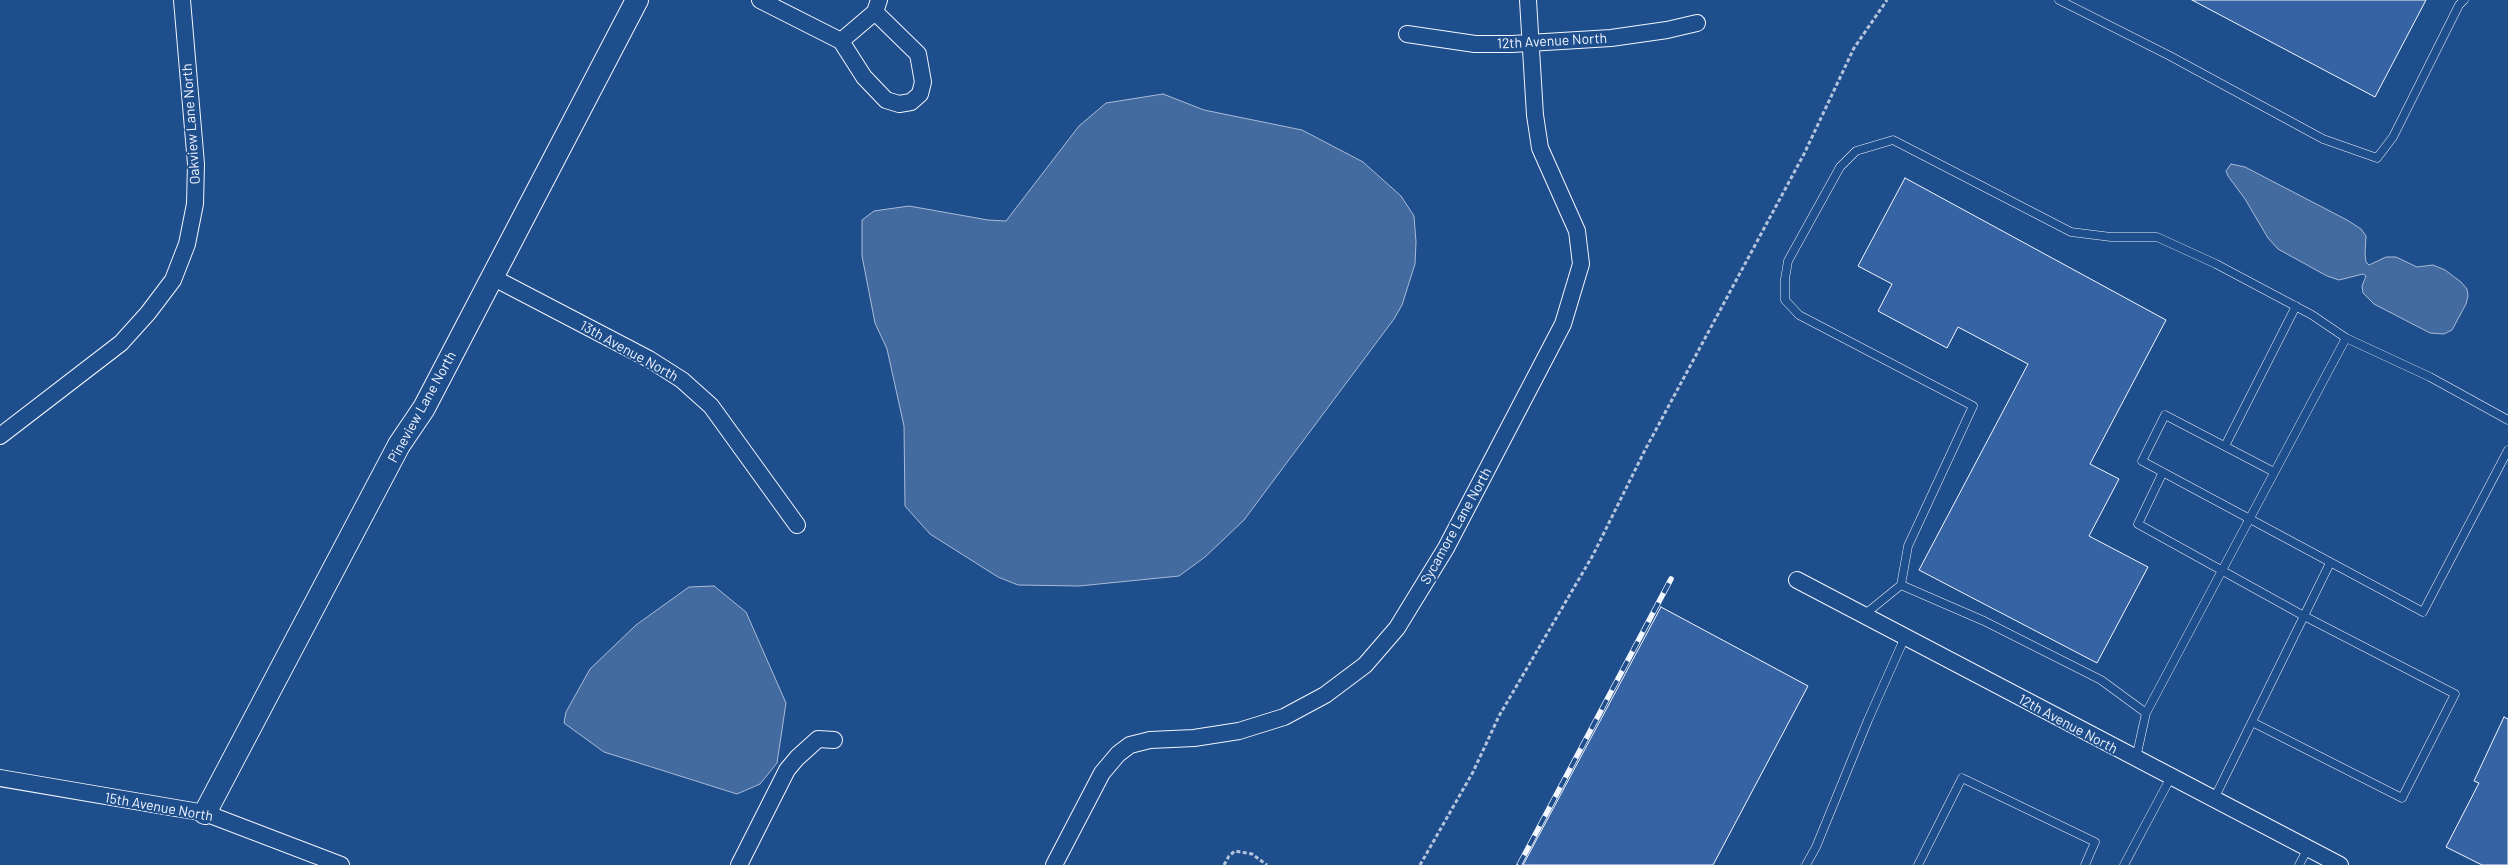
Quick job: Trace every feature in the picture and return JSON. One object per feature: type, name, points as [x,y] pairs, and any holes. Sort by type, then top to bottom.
[{"type":"street","name":"Oakview Lane North","points":[[0,436],[121,343],[148,313],[173,280],[187,244],[195,204],[196,164],[182,0]]},
{"type":"street","name":"Pineview Lane North","points":[[205,813],[399,445],[424,408],[638,0]]},
{"type":"street","points":[[760,0],[841,41],[876,92],[886,100],[899,104],[912,102],[920,94],[923,82],[918,54],[877,6],[841,41]]},
{"type":"street","name":"Sycamore Lane North","points":[[1054,865],[1102,773],[1118,754],[1130,745],[1150,740],[1194,738],[1239,731],[1284,717],[1325,695],[1365,665],[1397,628],[1433,572],[1564,324],[1581,264],[1578,231],[1540,148],[1528,0]]},
{"type":"street","name":"12th Avenue North","points":[[1406,34],[1475,44],[1531,43],[1611,38],[1667,30],[1697,23]]},
{"type":"street","name":"13th Avenue North","points":[[492,277],[649,359],[682,380],[711,406],[797,525]]},
{"type":"street","name":"12th Avenue North","points":[[1797,580],[2135,760],[2340,865]]},
{"type":"street","points":[[739,865],[787,770],[796,758],[818,739],[834,740]]},
{"type":"street","name":"15th Avenue North","points":[[0,778],[205,813],[341,865]]},
{"type":"lane","points":[[2059,0],[2170,56],[2323,139],[2377,158],[2393,137],[2459,5],[2464,0]]},
{"type":"lane","points":[[1864,615],[1901,585],[1908,546],[1973,406],[1799,315],[1785,300],[1784,279],[1788,261],[1840,167],[1856,152],[1894,140],[2071,232],[2111,237],[2157,236],[2216,264],[2296,306],[2346,338],[2430,377],[2508,420]]},
{"type":"lane","points":[[2225,446],[2296,306]]},
{"type":"lane","points":[[2135,760],[2146,712],[2346,338]]},
{"type":"lane","points":[[2274,472],[2165,415],[2142,461],[2424,612],[2508,450]]},
{"type":"lane","points":[[2163,472],[2138,524],[2304,616],[2455,694],[2402,798],[2252,722]]},
{"type":"lane","points":[[2214,799],[2330,563]]},
{"type":"lane","points":[[1901,585],[1984,621],[2100,680],[2146,712]]},
{"type":"lane","points":[[1806,865],[1905,637]]},
{"type":"lane","points":[[2124,865],[2171,777]]},
{"type":"lane","points":[[1918,865],[1962,778],[2095,842],[2085,865]]},
{"type":"lane","points":[[2300,865],[2308,848]]},
{"type":"path","points":[[1420,865],[1473,772],[1499,716],[1593,555],[1645,450],[1804,154],[1854,48],[1887,0]]},
{"type":"path","points":[[1224,865],[1229,856],[1235,851],[1252,854],[1267,865]]},
{"type":"water","points":[[1163,94],[1204,110],[1302,130],[1363,162],[1401,196],[1414,216],[1415,264],[1402,305],[1394,319],[1244,520],[1205,557],[1179,576],[1079,586],[1018,585],[998,577],[930,534],[905,506],[904,426],[887,349],[875,323],[862,256],[862,220],[874,211],[909,206],[988,220],[1006,221],[1079,126],[1106,103]]},
{"type":"water","points":[[2231,164],[2245,167],[2361,229],[2366,236],[2365,254],[2366,262],[2369,265],[2386,257],[2396,257],[2417,267],[2433,265],[2445,270],[2461,282],[2467,289],[2468,296],[2466,304],[2452,330],[2444,334],[2430,333],[2374,304],[2363,293],[2362,286],[2366,276],[2363,274],[2339,280],[2327,276],[2278,249],[2268,238],[2245,199],[2228,176],[2226,171]]},
{"type":"water","points":[[714,586],[746,612],[786,703],[777,763],[760,784],[737,794],[604,752],[564,723],[566,712],[590,669],[636,625],[689,587]]},
{"type":"building","points":[[2192,0],[2426,0],[2375,97]]},
{"type":"building","points":[[1905,178],[2166,320],[2090,464],[2119,479],[2089,536],[2148,567],[2097,663],[1919,570],[2028,364],[1958,327],[1947,348],[1878,311],[1892,284],[1858,266]]},
{"type":"building","points":[[1661,607],[1808,686],[1713,865],[1523,865]]},
{"type":"building","points":[[2504,717],[2508,719],[2508,865],[2482,865],[2446,847],[2479,783],[2474,781]]},
{"type":"railway","points":[[1519,865],[1671,579]]}]
